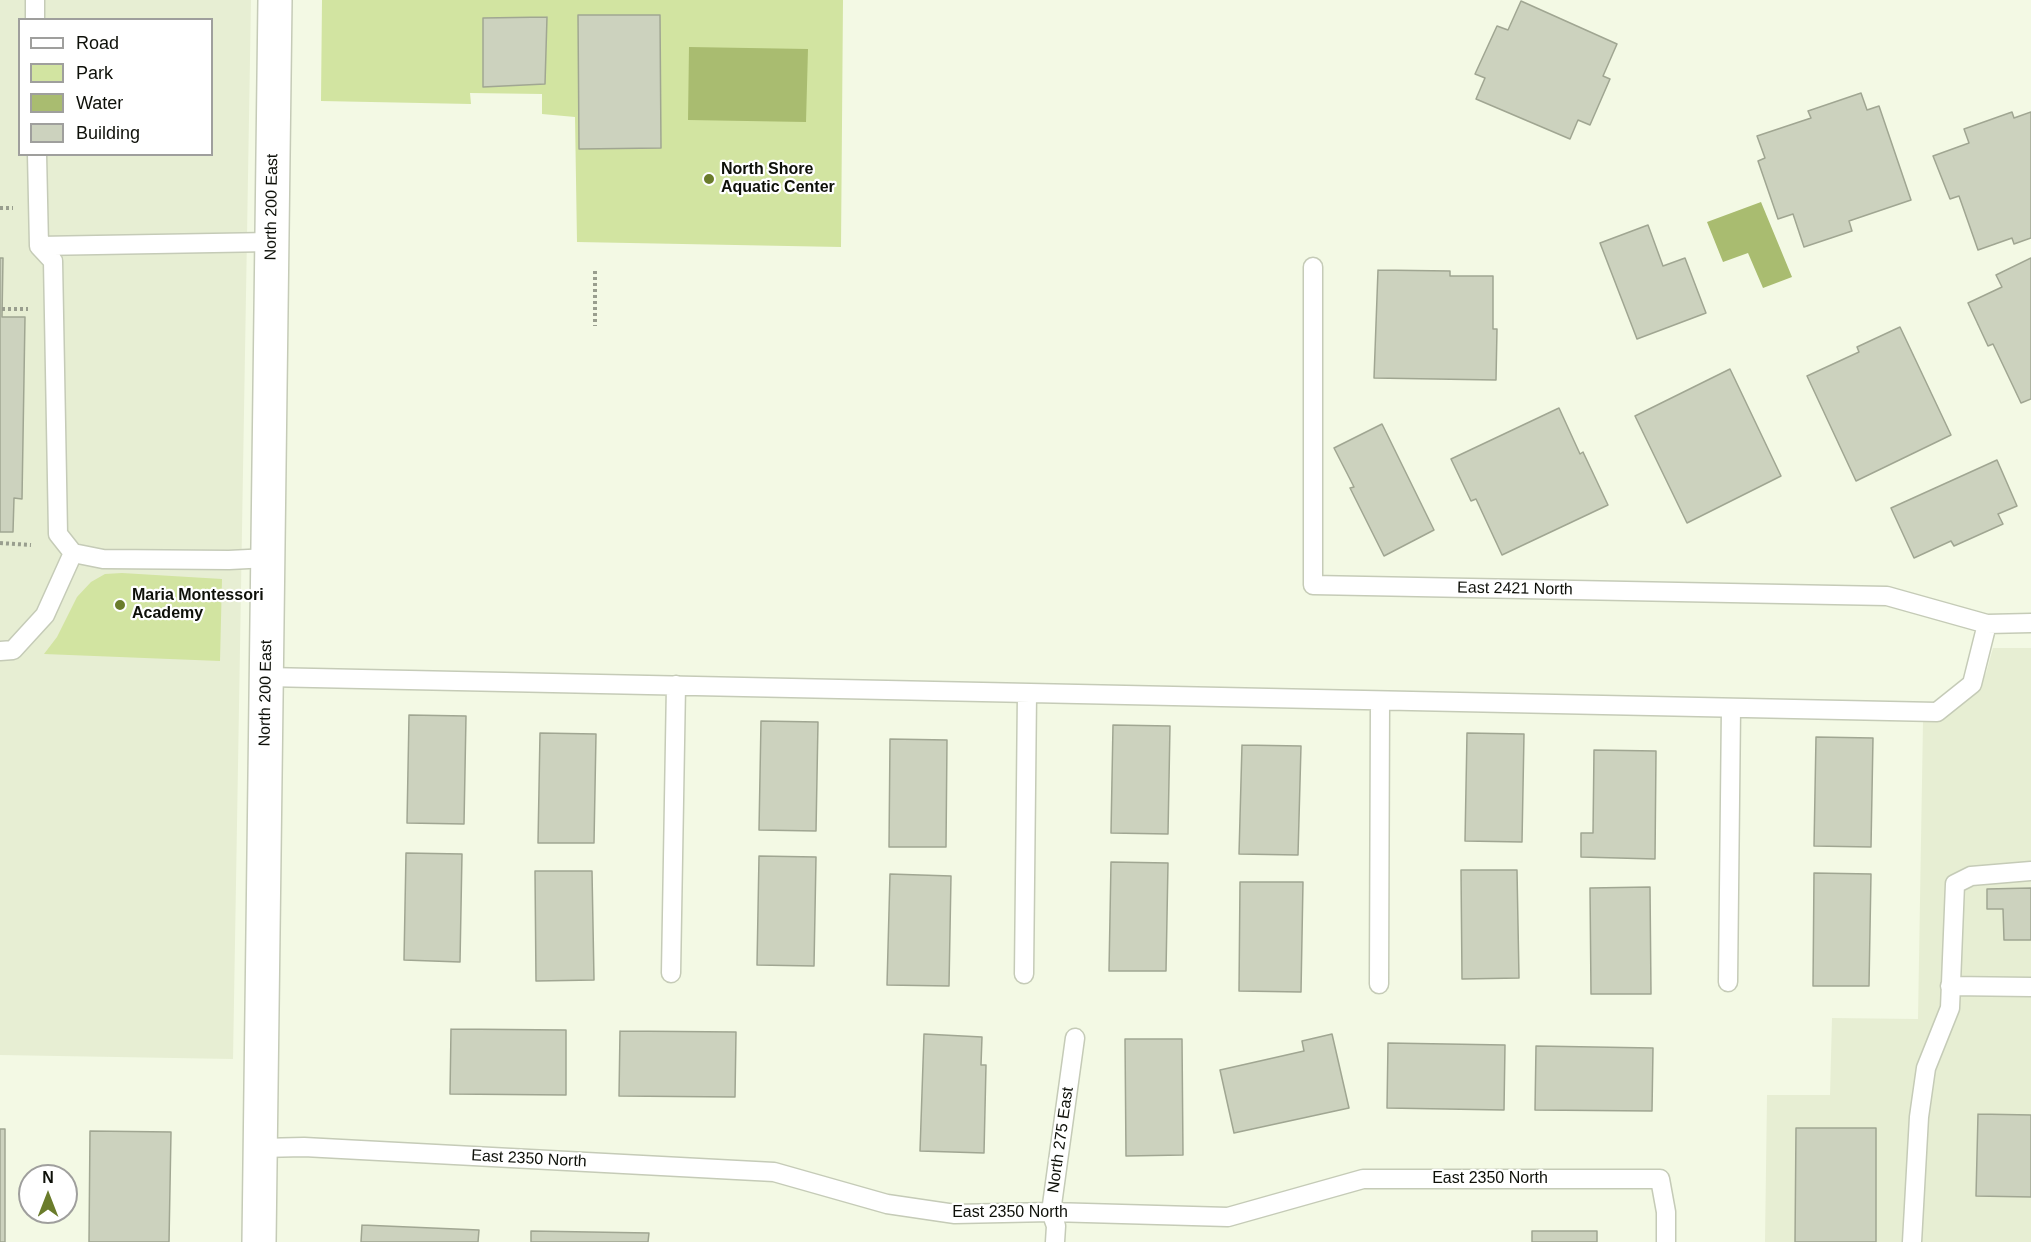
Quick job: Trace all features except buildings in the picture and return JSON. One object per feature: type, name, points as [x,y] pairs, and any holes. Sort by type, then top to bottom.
[{"type":"street","name":"North 200 East","points":[[259,1242],[275,0]]},
{"type":"lane","points":[[34,0],[35,18]]},
{"type":"lane","points":[[37,156],[39,246],[53,261],[58,534],[73,553],[102,559],[268,558]]},
{"type":"lane","points":[[39,246],[271,242]]},
{"type":"lane","name":"East 2421 North","points":[[1313,267],[1313,585],[1887,596],[1987,624],[2031,623]]},
{"type":"lane","points":[[0,651],[13,650],[45,615],[73,553]]},
{"type":"lane","points":[[266,677],[1937,712],[1972,684],[1987,624]]},
{"type":"lane","points":[[670,973],[675,686]]},
{"type":"lane","points":[[1024,974],[1027,693]]},
{"type":"lane","points":[[1379,984],[1380,701]]},
{"type":"lane","points":[[1728,982],[1731,708]]},
{"type":"lane","points":[[1912,1242],[1919,1117],[1926,1068],[1950,1008],[1954,884],[1971,876],[2031,871]]},
{"type":"lane","points":[[1950,986],[2031,987]]},
{"type":"lane","name":"North 275 East","points":[[1056,1242],[1056,1226],[1052,1212],[1075,1038]]},
{"type":"lane","name":"East 2350 North","points":[[260,1148],[304,1147],[774,1172],[887,1204],[955,1214],[1052,1212],[1228,1217],[1363,1179],[1660,1179],[1666,1212],[1666,1242]]},
{"type":"path","points":[[0,208],[13,208]]},
{"type":"path","points":[[595,271],[595,326]]},
{"type":"path","points":[[2,309],[30,309]]},
{"type":"path","points":[[0,543],[32,545]]},
{"type":"shaded area","name":"Maria Montessori Academy","points":[[0,0],[251,0],[233,1059],[0,1055]]},
{"type":"shaded area","points":[[1993,648],[2031,648],[2031,1242],[1765,1242],[1767,1095],[1830,1095],[1832,1018],[1918,1019],[1923,722],[1952,711],[1974,693],[1986,673]]},
{"type":"green space","name":"North Shore Aquatic Center","points":[[322,0],[843,0],[841,247],[577,242],[575,117],[542,114],[542,94],[470,93],[471,104],[321,101]]},
{"type":"green space","points":[[105,574],[222,579],[220,661],[44,654],[57,637],[77,597],[91,582]]},
{"type":"water","points":[[689,47],[808,49],[806,122],[688,120]]},
{"type":"water","points":[[1761,202],[1792,277],[1763,288],[1748,253],[1723,262],[1707,222]]},
{"type":"place","name":"North Shore Aquatic Center","points":[[709,179]]},
{"type":"place","name":"Maria Montessori Academy","points":[[120,605]]}]
